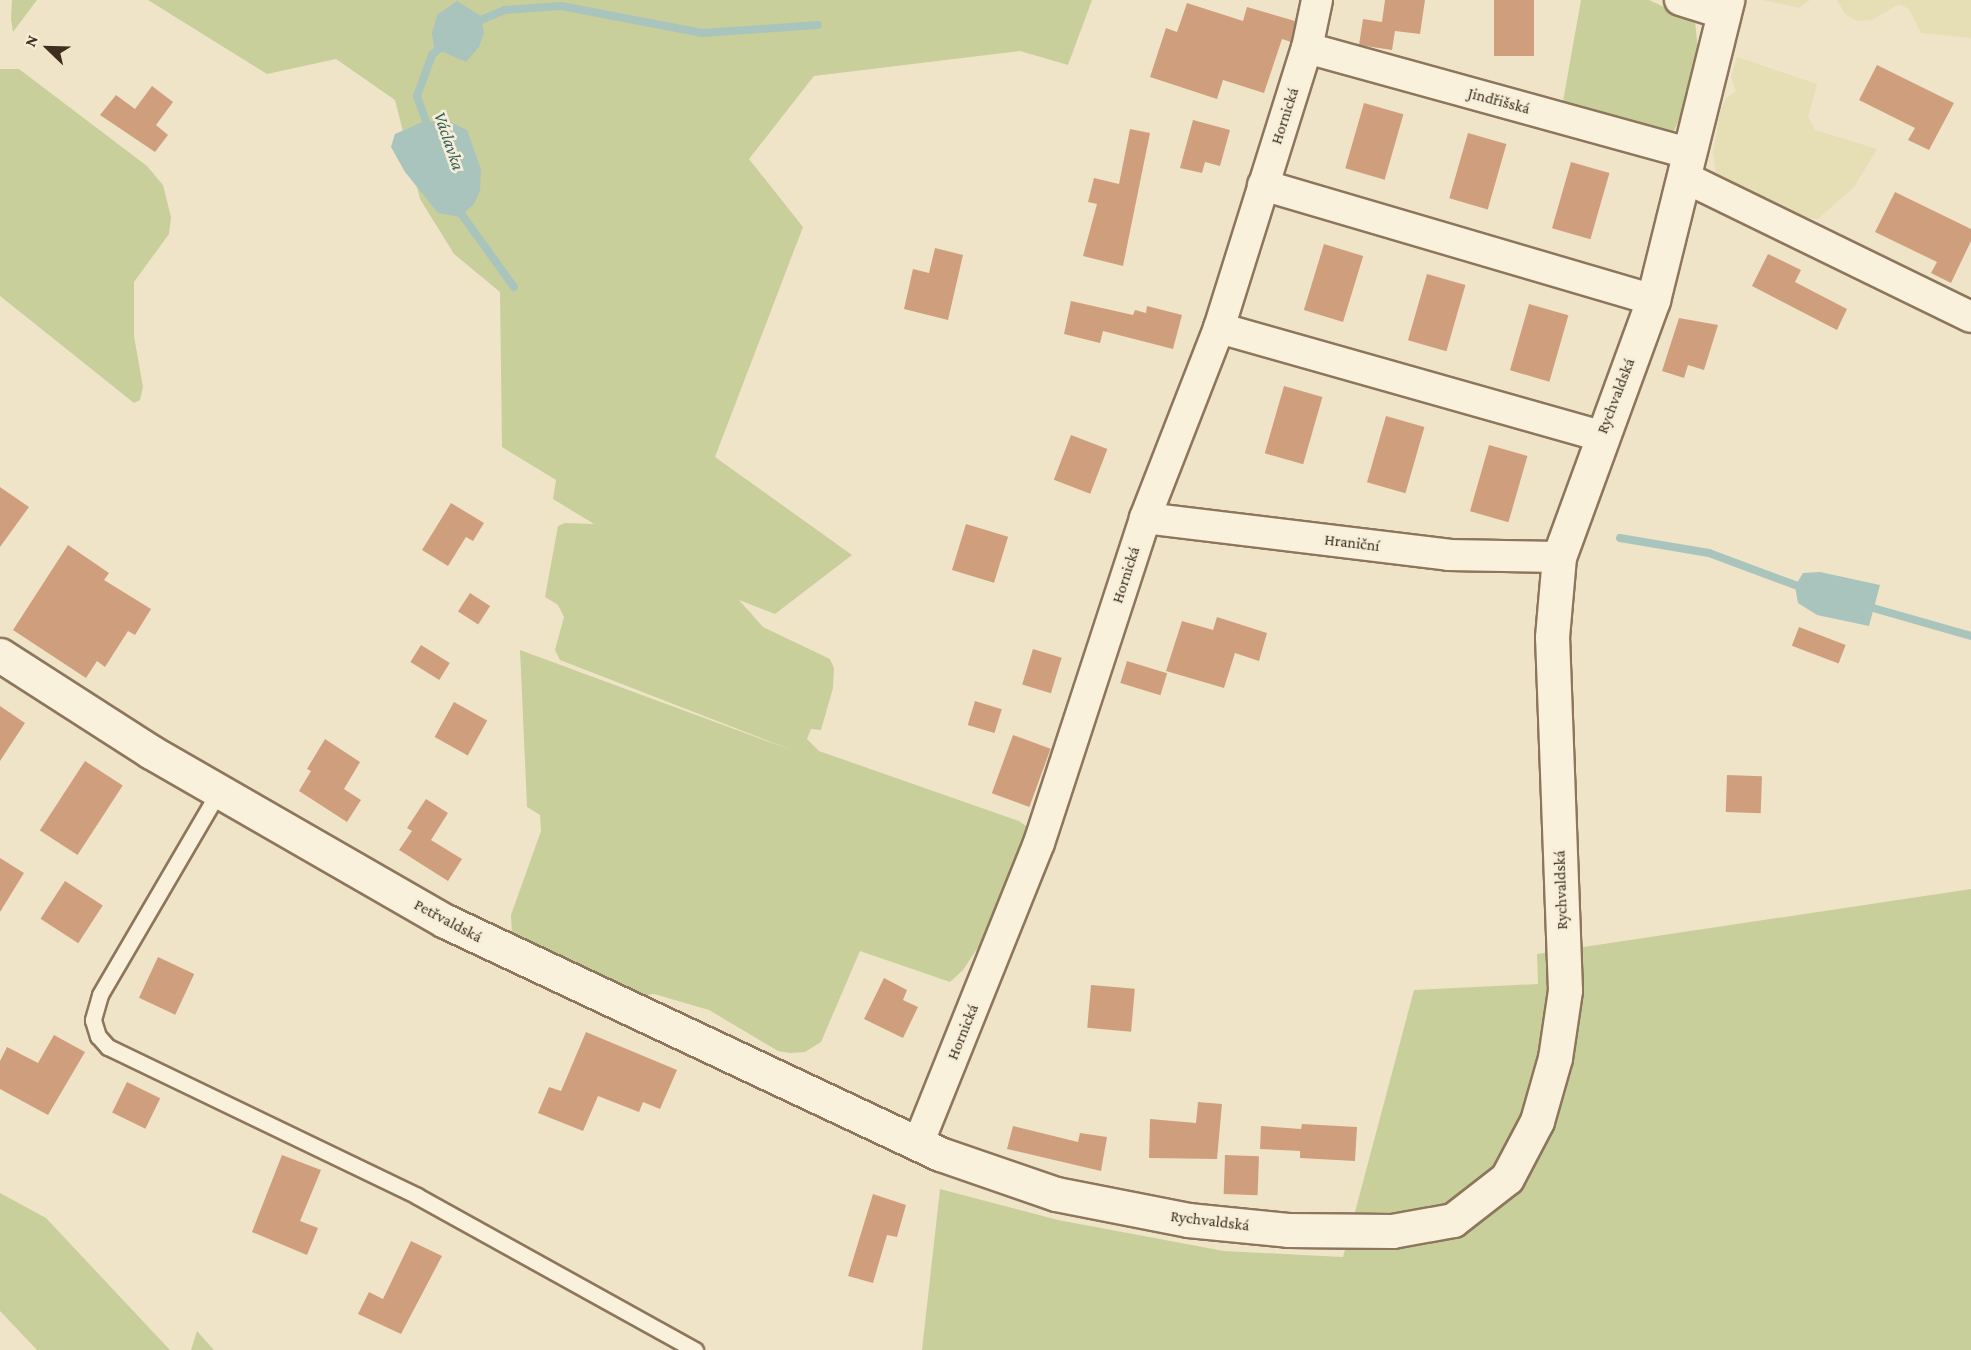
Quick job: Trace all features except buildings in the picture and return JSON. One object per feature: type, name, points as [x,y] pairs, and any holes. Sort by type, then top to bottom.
[{"type":"street","name":"Hornická","points":[[918,1144],[1039,843],[1145,518],[1219,328],[1307,48],[1317,0]]},
{"type":"street","points":[[1680,0],[1726,7]]},
{"type":"street","name":"Rychvaldská","points":[[918,1144],[997,1176],[1056,1194],[1188,1220],[1288,1230],[1392,1231],[1453,1220],[1481,1202],[1507,1178],[1537,1121],[1555,1058],[1565,990],[1552,636],[1559,557],[1601,436],[1653,300],[1726,7]]},
{"type":"street","name":"Jindřišská","points":[[1307,48],[1688,166],[1971,317]]},
{"type":"street","points":[[1263,184],[1653,300]]},
{"type":"street","points":[[1219,328],[1601,436]]},
{"type":"street","name":"Hraniční","points":[[1145,518],[1449,555],[1559,557]]},
{"type":"street","name":"Petřvaldská","points":[[0,655],[219,791],[445,921],[918,1144]]},
{"type":"lane","points":[[219,791],[100,995],[93,1020],[98,1036],[108,1047],[417,1196],[695,1350]]},
{"type":"shaded area","points":[[1763,0],[1810,0],[1799,8]]},
{"type":"shaded area","points":[[1837,0],[1971,0],[1971,38],[1921,33],[1909,9],[1899,4],[1872,20],[1857,21],[1845,14]]},
{"type":"shaded area","points":[[1737,57],[1817,84],[1808,117],[1815,130],[1877,149],[1854,187],[1818,219],[1796,217],[1716,172],[1713,153],[1720,112],[1725,99],[1736,91],[1731,77]]},
{"type":"green space","points":[[12,0],[37,0],[13,32],[11,19]]},
{"type":"green space","points":[[148,0],[1092,0],[1068,65],[1020,51],[814,76],[749,159],[803,227],[715,457],[852,555],[775,614],[739,600],[763,627],[830,659],[834,668],[833,688],[821,730],[811,729],[807,739],[819,751],[1019,821],[1030,829],[997,919],[963,970],[950,982],[860,951],[821,1042],[805,1052],[790,1053],[778,1051],[709,1010],[654,994],[640,996],[512,935],[511,915],[541,831],[540,815],[527,807],[520,650],[794,751],[560,660],[555,650],[564,617],[558,605],[545,597],[558,526],[565,523],[594,524],[553,499],[556,480],[502,447],[500,292],[454,254],[420,199],[395,100],[336,59],[267,74]]},
{"type":"green space","points":[[1581,0],[1649,0],[1695,21],[1698,50],[1685,107],[1672,135],[1562,107]]},
{"type":"green space","points":[[0,69],[19,69],[147,166],[163,185],[171,217],[169,234],[134,282],[134,336],[143,387],[140,400],[134,403],[0,296]]},
{"type":"green space","points":[[1971,889],[1971,1350],[922,1350],[940,1189],[1058,1220],[1224,1251],[1343,1257],[1414,990],[1538,984],[1537,954]]},
{"type":"green space","points":[[0,1193],[46,1218],[170,1350],[37,1350],[0,1311]]},
{"type":"green space","points":[[197,1331],[214,1350],[191,1350]]},
{"type":"water","points":[[457,1],[481,16],[484,33],[479,47],[466,62],[434,48],[432,33],[437,15]]},
{"type":"water","points":[[447,120],[467,130],[481,169],[480,191],[474,204],[460,217],[438,213],[405,172],[391,147],[395,134],[420,123]]},
{"type":"water","points":[[1820,572],[1880,585],[1869,626],[1817,615],[1798,603],[1795,586],[1803,573]]},
{"type":"waterway","points":[[474,23],[504,10],[561,6],[702,33],[818,25]]},
{"type":"waterway","name":"Václavka","points":[[430,132],[417,96],[432,55],[445,43]]},
{"type":"waterway","name":"Václavka","points":[[457,208],[514,287]]},
{"type":"waterway","points":[[1620,538],[1709,553],[1803,588]]},
{"type":"waterway","points":[[1866,606],[1971,636]]}]
